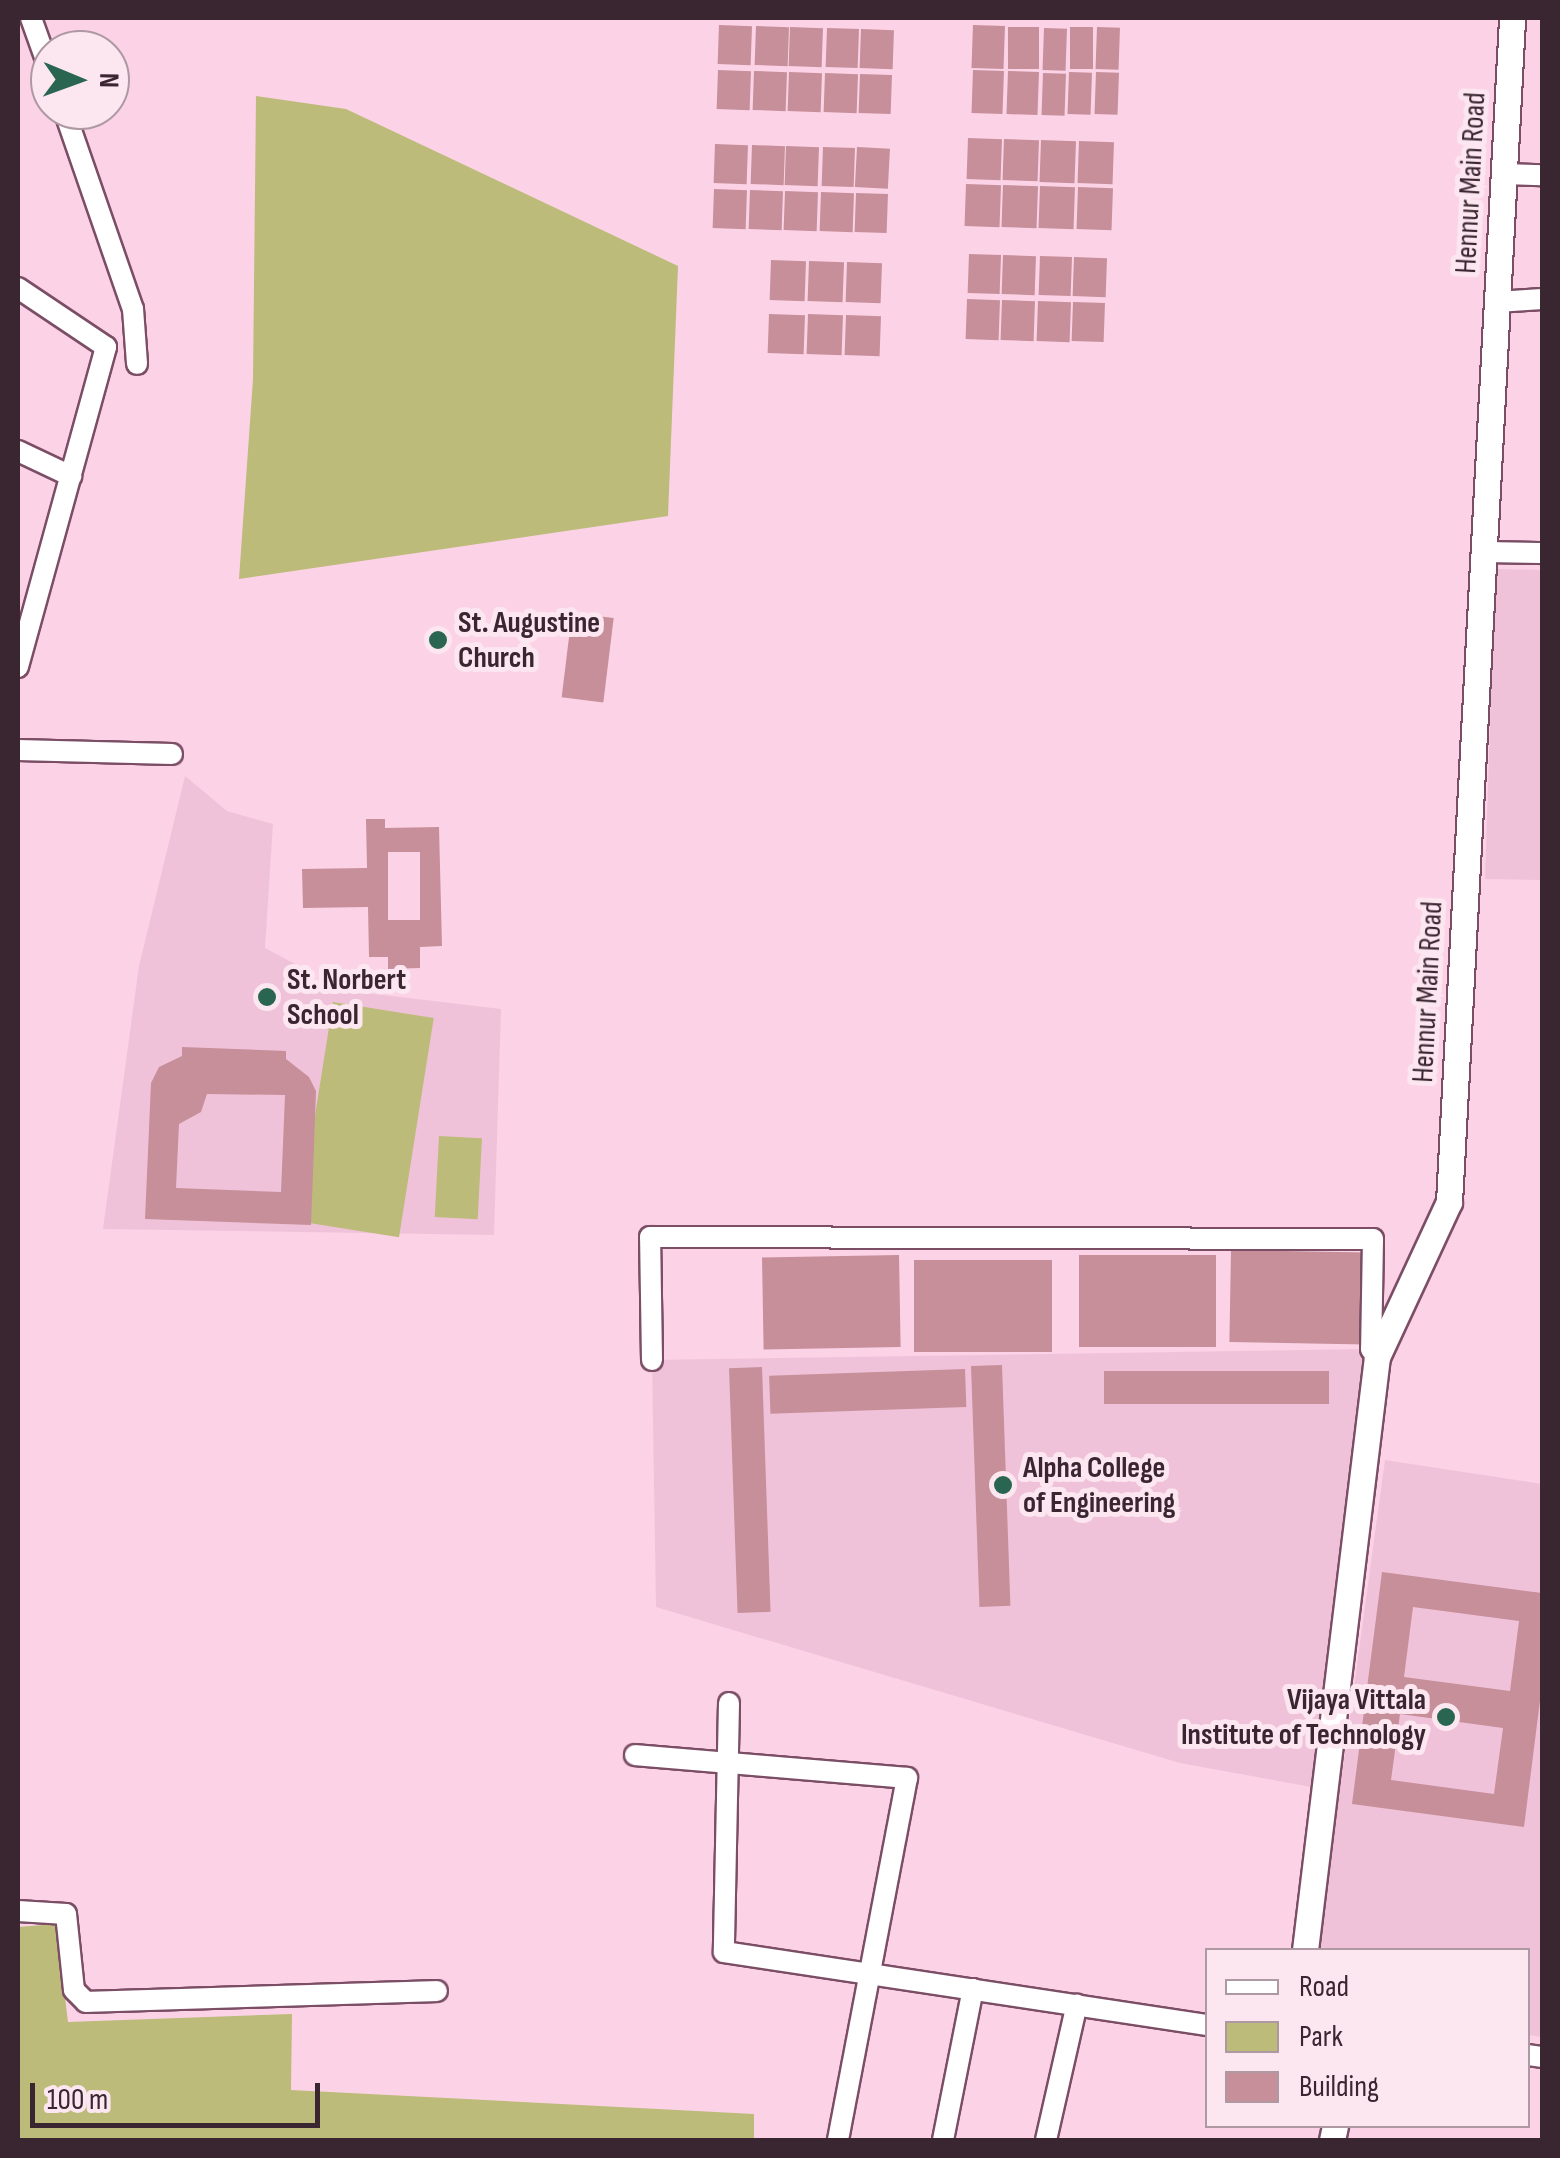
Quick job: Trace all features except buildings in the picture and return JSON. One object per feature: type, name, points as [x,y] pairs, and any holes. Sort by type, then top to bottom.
[{"type":"main road","name":"Hennur Main Road","points":[[1305,1948],[1377,1357],[1449,1202],[1512,18]]},
{"type":"street","points":[[71,130],[133,309],[137,364]]},
{"type":"street","points":[[1504,174],[1542,174]]},
{"type":"street","points":[[18,288],[106,347],[18,667]]},
{"type":"street","points":[[1497,302],[1542,299]]},
{"type":"street","points":[[18,451],[71,476]]},
{"type":"street","points":[[1483,552],[1542,553]]},
{"type":"street","points":[[18,750],[172,754]]},
{"type":"street","points":[[652,1360],[650,1237],[1373,1240],[1371,1349],[1377,1357]]},
{"type":"street","points":[[730,1704],[724,1952],[1205,2025]]},
{"type":"street","points":[[635,1755],[907,1778],[838,2140]]},
{"type":"street","points":[[18,1912],[66,1914],[74,1990],[86,2002],[437,1991]]},
{"type":"street","points":[[943,2140],[973,1989]]},
{"type":"street","points":[[1046,2140],[1077,2004]]},
{"type":"shaded area","points":[[1495,569],[1542,570],[1542,880],[1485,879]]},
{"type":"shaded area","name":"St. Norbert School","points":[[185,776],[227,811],[273,824],[265,948],[299,966],[298,985],[501,1009],[494,1235],[103,1229],[139,966]]},
{"type":"shaded area","name":"Alpha College of Engineering","points":[[1371,1349],[1311,1787],[1180,1763],[656,1607],[652,1360]]},
{"type":"shaded area","name":"Vijaya Vittala Institute of Technology","points":[[1385,1460],[1542,1484],[1542,2037],[1530,2035],[1530,1948],[1318,1948]]},
{"type":"green space","points":[[256,96],[346,109],[678,266],[668,516],[239,579],[253,379]]},
{"type":"green space","points":[[333,1002],[434,1018],[399,1237],[298,1221]]},
{"type":"green space","points":[[439,1136],[482,1138],[478,1219],[435,1217]]},
{"type":"green space","points":[[56,1924],[68,2022],[292,2014],[291,2090],[754,2114],[754,2140],[18,2140],[18,1927]]},
{"type":"place","name":"St. Augustine Church","points":[[438,640]]},
{"type":"place","name":"St. Norbert School","points":[[267,997]]},
{"type":"place","name":"Alpha College of Engineering","points":[[1003,1485]]},
{"type":"place","name":"Vijaya Vittala Institute of Technology","points":[[1446,1717]]}]
